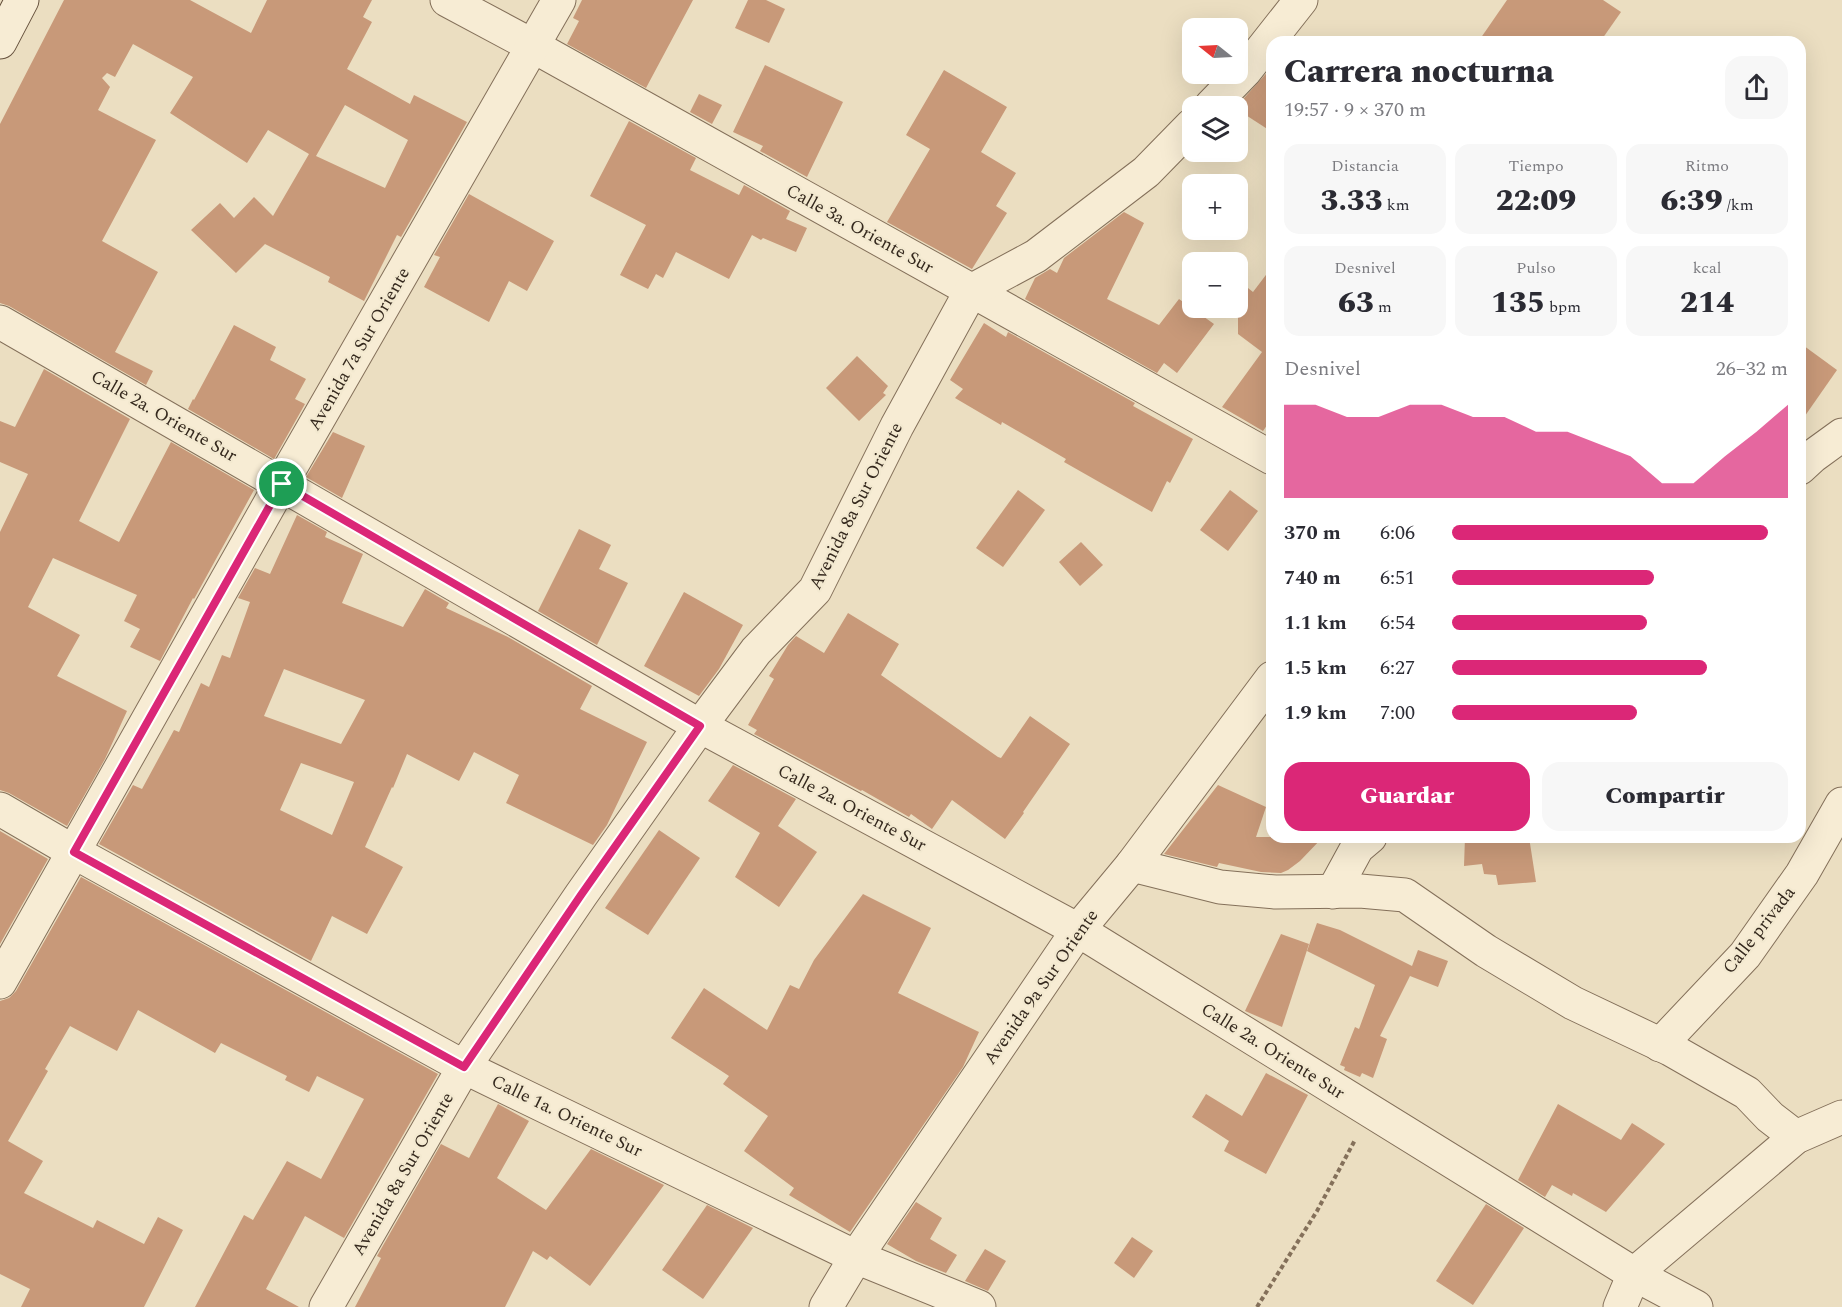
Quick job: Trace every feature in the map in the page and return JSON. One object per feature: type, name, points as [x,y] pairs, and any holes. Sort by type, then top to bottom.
[{"type":"street","points":[[0,42],[22,0]]},
{"type":"street","name":"Calle 3a. Oriente Sur","points":[[447,0],[1266,455]]},
{"type":"street","name":"Avenida 7a Sur Oriente","points":[[0,982],[559,0]]},
{"type":"street","points":[[1273,36],[1301,0]]},
{"type":"street","points":[[1221,96],[1266,44]]},
{"type":"street","points":[[971,291],[1046,249],[1146,172],[1182,135]]},
{"type":"street","name":"Avenida 8a Sur Oriente","points":[[326,1307],[464,1067],[581,895],[756,651],[815,590],[897,426],[971,291]]},
{"type":"street","name":"Calle 2a. Oriente Sur","points":[[0,322],[700,726],[1078,930],[1634,1274],[1696,1307]]},
{"type":"street","points":[[1806,462],[1842,435]]},
{"type":"street","name":"Avenida 9a Sur Oriente","points":[[826,1307],[856,1257],[1078,930],[1132,865],[1266,686]]},
{"type":"street","name":"Calle privada","points":[[1660,1045],[1745,955],[1802,874],[1842,804]]},
{"type":"street","name":"Calle 1a. Oriente Sur","points":[[0,809],[464,1067],[856,1257],[979,1307]]},
{"type":"street","points":[[1333,892],[1357,848],[1363,843]]},
{"type":"street","points":[[1132,865],[1220,887],[1275,892],[1360,891],[1405,895],[1486,951],[1573,1003],[1660,1045],[1747,1093],[1770,1117],[1796,1137]]},
{"type":"street","points":[[1620,1307],[1634,1274],[1796,1137],[1842,1117]]},
{"type":"path","points":[[1257,1307],[1317,1211],[1370,1111]]},
{"type":"building","points":[[64,0],[190,0],[251,33],[267,0],[372,0],[363,17],[372,22],[347,69],[410,104],[414,95],[467,122],[401,237],[397,235],[364,301],[328,282],[330,277],[265,244],[236,273],[191,230],[220,203],[234,218],[254,197],[273,216],[309,154],[268,130],[247,163],[170,113],[193,77],[133,44],[115,77],[107,73],[102,78],[110,87],[98,110],[156,140],[102,241],[158,272],[115,352],[153,371],[146,385],[0,303],[0,124]],"holes":[[[345,105],[408,140],[385,188],[316,156]]]},
{"type":"building","points":[[582,0],[693,0],[646,88],[567,44],[579,21],[573,18]]},
{"type":"building","points":[[748,0],[766,0],[785,9],[769,43],[735,28]]},
{"type":"building","points":[[1507,0],[1603,0],[1621,12],[1604,36],[1482,36]]},
{"type":"building","points":[[765,65],[843,102],[807,177],[760,151],[763,146],[733,132]]},
{"type":"building","points":[[944,70],[1007,107],[981,152],[1016,173],[996,206],[1007,213],[972,269],[887,222],[930,149],[906,135]]},
{"type":"building","points":[[1266,74],[1266,128],[1248,116],[1248,96],[1246,96]]},
{"type":"building","points":[[699,94],[722,105],[712,124],[690,112]]},
{"type":"building","points":[[629,121],[696,158],[690,170],[739,195],[744,185],[790,211],[786,219],[807,228],[796,252],[752,235],[729,279],[676,252],[663,278],[656,274],[648,289],[620,275],[646,225],[590,196]]},
{"type":"building","points":[[469,194],[554,241],[527,291],[509,281],[489,322],[424,287],[440,257],[434,255]]},
{"type":"building","points":[[1124,212],[1144,223],[1107,299],[1159,325],[1179,299],[1182,301],[1182,318],[1206,318],[1214,324],[1177,373],[1164,363],[1157,373],[1025,299],[1035,278],[1050,269],[1057,273],[1064,258]]},
{"type":"building","points":[[1266,275],[1266,427],[1263,431],[1222,407],[1262,352],[1238,334],[1238,318],[1248,318],[1248,288],[1253,292]]},
{"type":"building","points":[[984,323],[1006,337],[1008,332],[1135,403],[1133,406],[1193,439],[1170,483],[1167,481],[1152,512],[1064,462],[1066,459],[955,398],[963,389],[950,380]]},
{"type":"building","points":[[234,325],[276,347],[270,360],[306,379],[295,399],[305,404],[274,459],[188,409]]},
{"type":"building","points":[[1806,347],[1837,370],[1806,414]]},
{"type":"building","points":[[857,356],[888,386],[883,393],[886,395],[859,421],[826,388]]},
{"type":"building","points":[[44,369],[130,419],[79,521],[119,542],[171,442],[254,490],[160,661],[130,647],[140,629],[124,621],[137,595],[53,558],[28,607],[80,635],[57,676],[127,711],[105,759],[67,826],[0,790],[0,532],[28,474],[0,462],[0,421],[15,427]]},
{"type":"building","points":[[333,432],[365,446],[342,498],[306,477]]},
{"type":"building","points":[[1018,490],[1045,510],[1003,567],[976,548]]},
{"type":"building","points":[[1230,490],[1258,511],[1228,551],[1200,530]]},
{"type":"building","points":[[297,515],[327,532],[325,537],[363,554],[342,603],[403,627],[425,589],[449,603],[446,608],[508,637],[592,686],[580,709],[647,742],[607,825],[593,845],[506,803],[519,775],[474,752],[459,781],[407,754],[365,847],[403,867],[367,934],[332,916],[311,961],[99,844],[133,785],[142,789],[174,730],[179,732],[201,683],[209,687],[222,655],[230,658],[250,602],[238,598],[255,568],[270,574]],"holes":[[[284,669],[365,700],[341,744],[264,716]],[[301,763],[354,782],[332,835],[280,810]]]},
{"type":"building","points":[[579,529],[611,545],[599,569],[628,583],[597,645],[538,611]]},
{"type":"building","points":[[1081,542],[1103,565],[1080,586],[1059,562]]},
{"type":"building","points":[[684,592],[743,625],[719,669],[699,696],[644,666]]},
{"type":"building","points":[[848,613],[899,644],[881,675],[998,757],[1001,758],[1030,716],[1070,744],[1005,839],[952,800],[932,829],[911,814],[909,817],[754,734],[757,730],[748,725],[774,679],[769,676],[788,645],[796,636],[824,653]]},
{"type":"building","points":[[733,765],[796,799],[778,826],[817,852],[779,907],[735,877],[760,833],[708,801]]},
{"type":"building","points":[[1218,785],[1266,807],[1256,837],[1266,837],[1266,843],[1317,843],[1300,861],[1281,873],[1261,872],[1219,863],[1217,867],[1164,854]]},
{"type":"building","points":[[659,830],[700,858],[648,935],[605,908]]},
{"type":"building","points":[[0,831],[48,859],[0,944]]},
{"type":"building","points":[[1465,843],[1530,843],[1536,882],[1498,885],[1496,875],[1484,874],[1482,864],[1464,866]]},
{"type":"building","points":[[81,877],[438,1074],[344,1238],[305,1216],[266,1289],[299,1307],[195,1307],[244,1215],[253,1220],[287,1161],[321,1179],[364,1099],[317,1076],[309,1092],[285,1080],[287,1076],[221,1043],[215,1053],[138,1010],[117,1051],[70,1026],[45,1069],[48,1071],[8,1141],[43,1161],[24,1193],[93,1228],[97,1220],[144,1244],[158,1217],[183,1230],[144,1307],[21,1307],[30,1289],[0,1274],[0,1001],[9,998],[16,991]]},
{"type":"building","points":[[863,894],[931,928],[898,993],[979,1032],[963,1067],[850,1232],[789,1195],[794,1188],[744,1151],[768,1116],[723,1084],[729,1076],[671,1038],[704,988],[767,1030],[790,985],[799,989],[814,960]]},
{"type":"building","points":[[1317,923],[1340,930],[1412,966],[1418,950],[1448,961],[1438,987],[1410,976],[1380,1036],[1387,1039],[1373,1078],[1362,1073],[1360,1077],[1344,1070],[1345,1067],[1340,1065],[1355,1027],[1359,1029],[1375,985],[1307,951]]},
{"type":"building","points":[[1281,934],[1309,944],[1282,1027],[1245,1011]]},
{"type":"building","points":[[1266,1073],[1308,1095],[1266,1174],[1224,1151],[1229,1141],[1192,1117],[1206,1094],[1242,1116]]},
{"type":"building","points":[[498,1104],[529,1121],[497,1178],[546,1210],[591,1149],[664,1185],[590,1286],[550,1256],[547,1260],[533,1251],[505,1307],[355,1307],[381,1258],[377,1256],[441,1144],[469,1158]]},
{"type":"building","points":[[1558,1104],[1621,1140],[1632,1123],[1665,1144],[1606,1212],[1573,1193],[1572,1196],[1552,1185],[1545,1197],[1518,1180]]},
{"type":"building","points":[[916,1202],[942,1218],[930,1239],[957,1255],[946,1273],[916,1261],[887,1244]]},
{"type":"building","points":[[1486,1204],[1524,1228],[1473,1305],[1436,1281]]},
{"type":"building","points":[[707,1205],[753,1228],[703,1299],[662,1270]]},
{"type":"building","points":[[1132,1237],[1153,1251],[1134,1278],[1114,1263]]},
{"type":"building","points":[[985,1249],[1006,1261],[988,1291],[965,1281]]},
{"type":"route","points":[[282,484],[700,726],[464,1067],[74,852],[282,484]]}]
